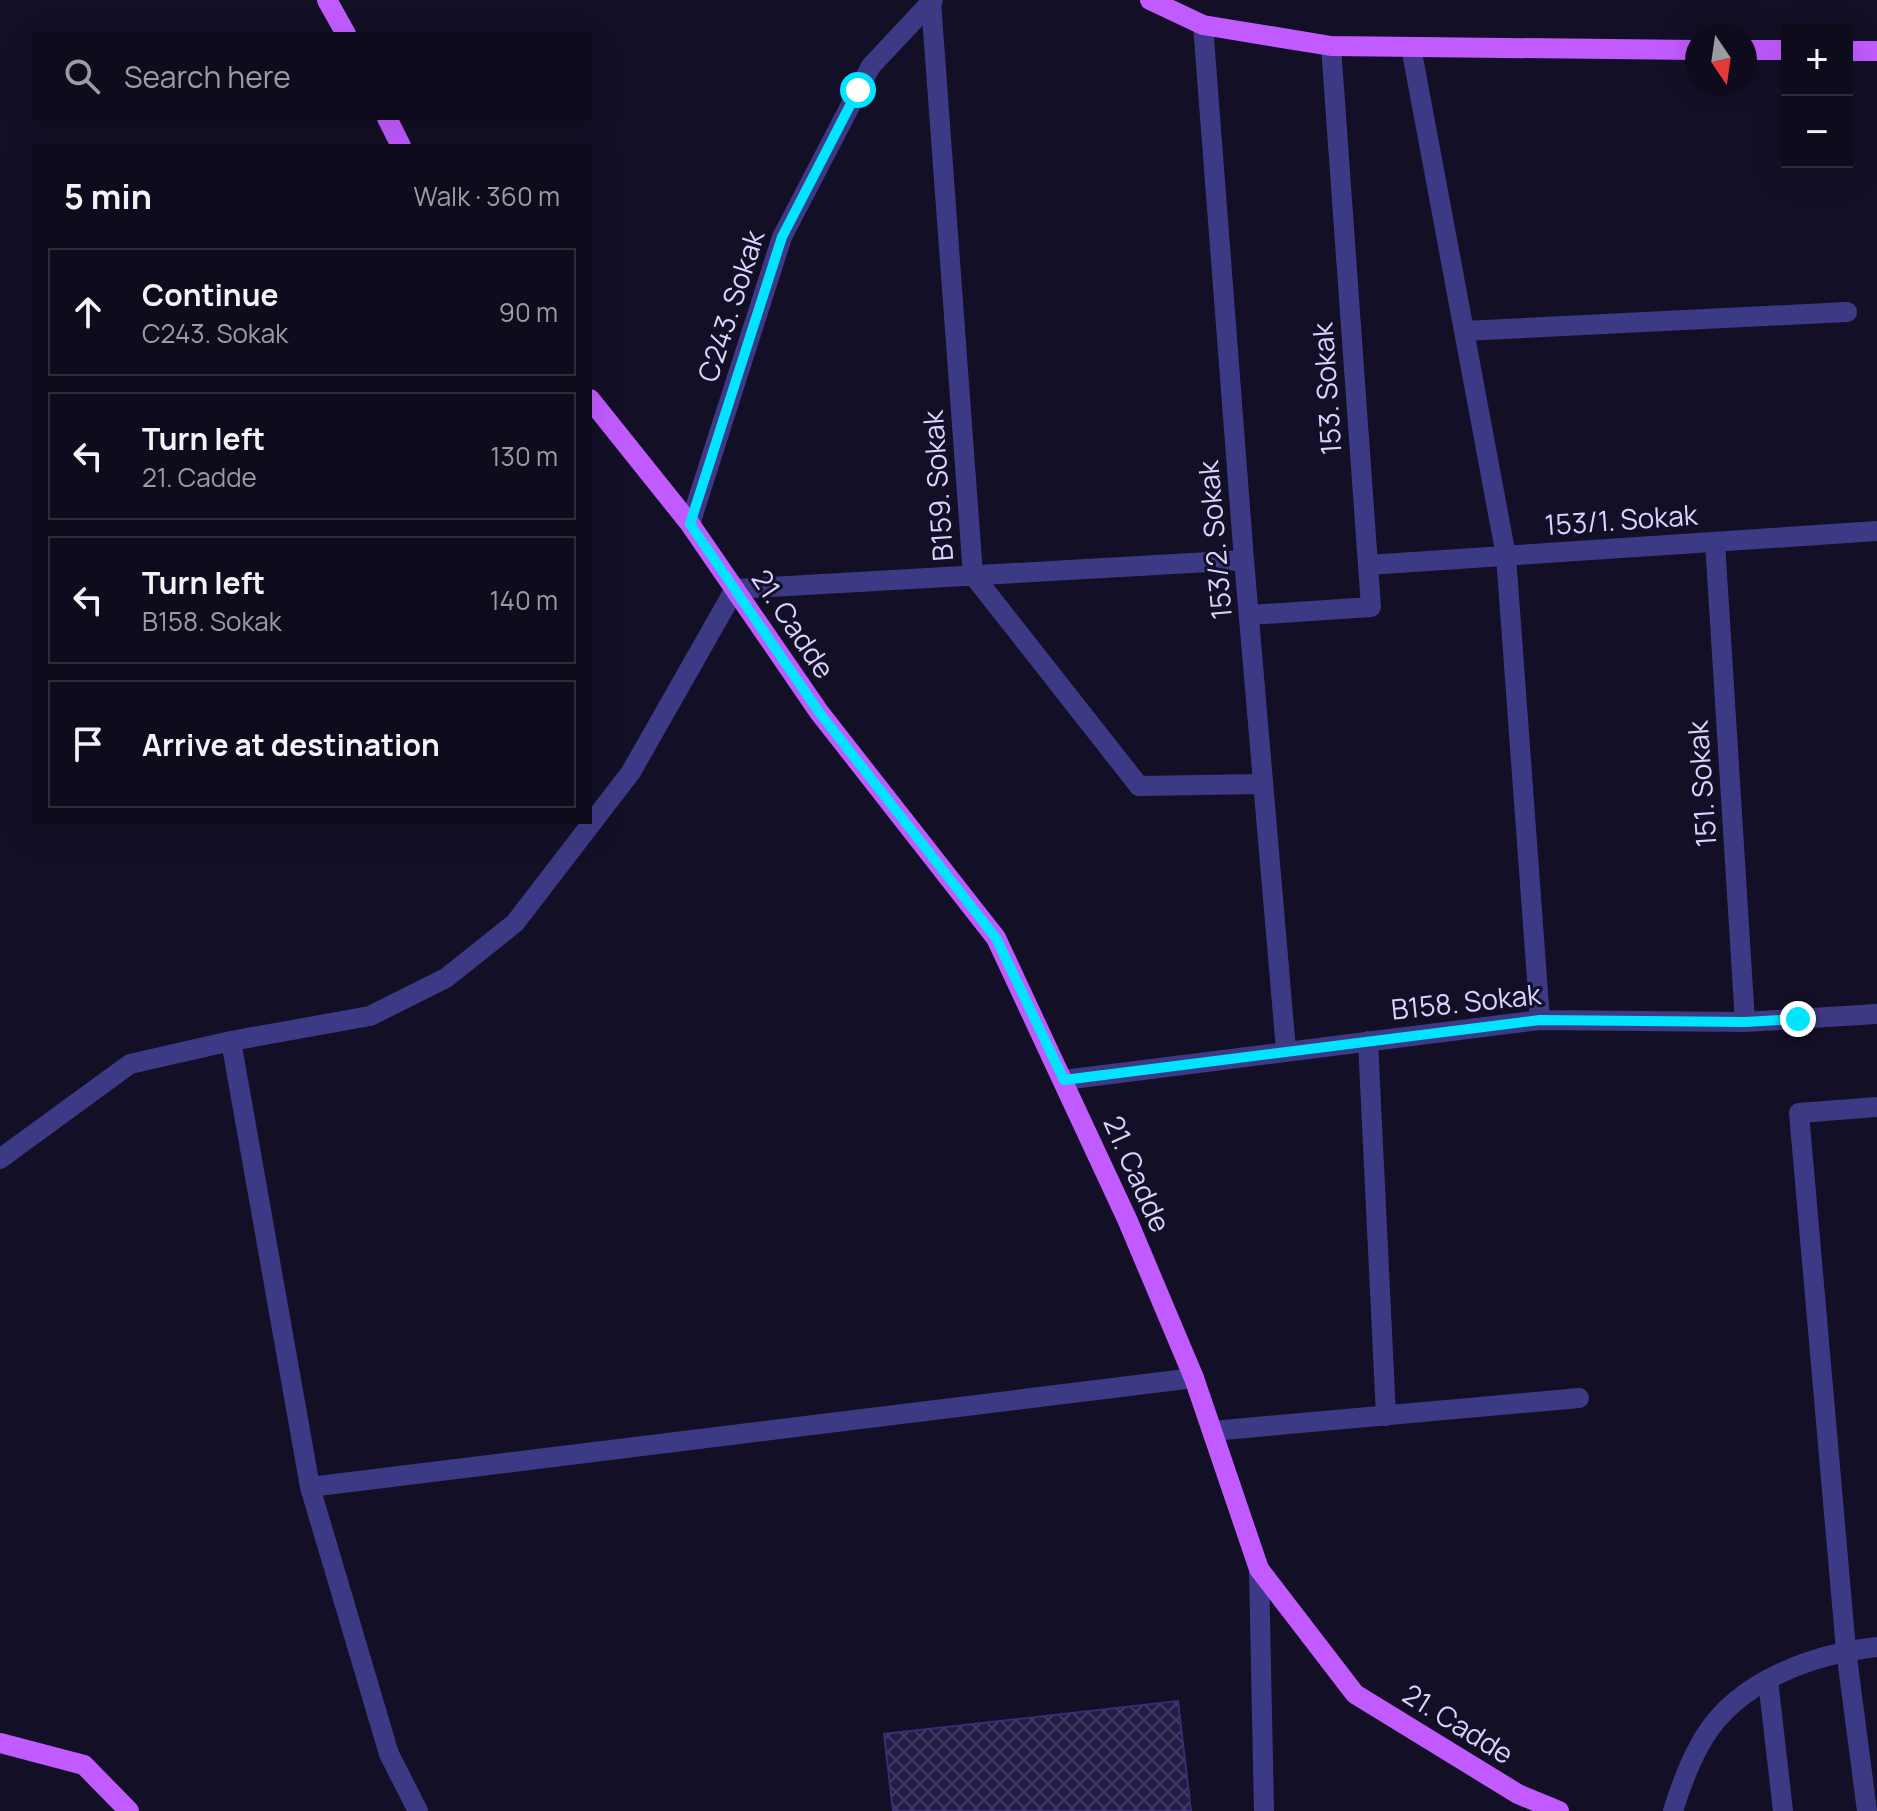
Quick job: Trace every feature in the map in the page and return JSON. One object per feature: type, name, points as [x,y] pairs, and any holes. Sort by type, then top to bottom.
[{"type":"main road","points":[[327,0],[345,32]]},
{"type":"main road","points":[[1150,0],[1203,25],[1331,46],[1685,50]]},
{"type":"main road","points":[[1757,50],[1781,50]]},
{"type":"main road","points":[[1853,51],[1877,51]]},
{"type":"main road","points":[[388,120],[400,144]]},
{"type":"main road","name":"21. Cadde","points":[[592,402],[690,524],[819,712],[996,938],[1127,1219],[1194,1378],[1259,1569],[1355,1694],[1518,1794],[1559,1811]]},
{"type":"main road","points":[[0,1743],[84,1765],[129,1811]]},
{"type":"street","name":"C243. Sokak","points":[[690,524],[782,237],[871,66],[932,1]]},
{"type":"street","name":"B159. Sokak","points":[[932,1],[973,575],[1139,786],[1263,784]]},
{"type":"street","name":"153/2. Sokak","points":[[1203,25],[1286,1050]]},
{"type":"street","name":"153. Sokak","points":[[1250,615],[1371,607],[1331,46]]},
{"type":"street","points":[[1411,47],[1506,556],[1540,1020]]},
{"type":"street","points":[[1464,331],[1847,312]]},
{"type":"street","name":"153/1. Sokak","points":[[1368,565],[1877,531]]},
{"type":"street","name":"151. Sokak","points":[[1715,542],[1745,1022]]},
{"type":"street","points":[[592,823],[631,772],[735,589],[1244,560]]},
{"type":"street","points":[[0,1159],[130,1064],[231,1041],[370,1016],[446,978],[515,923],[591,824]]},
{"type":"street","name":"B158. Sokak","points":[[1064,1080],[1540,1020],[1745,1022],[1877,1014]]},
{"type":"street","points":[[231,1041],[310,1487],[389,1754],[418,1811]]},
{"type":"street","points":[[1368,1041],[1386,1416]]},
{"type":"street","points":[[1867,1811],[1846,1650],[1799,1113],[1877,1107]]},
{"type":"street","points":[[310,1487],[1194,1378]]},
{"type":"street","points":[[1212,1431],[1579,1398]]},
{"type":"street","points":[[1259,1569],[1264,1811]]},
{"type":"street","points":[[1673,1811],[1685,1774],[1706,1734],[1735,1704],[1768,1680],[1793,1667],[1846,1650],[1877,1647]]},
{"type":"street","points":[[1768,1680],[1783,1811]]},
{"type":"building","points":[[1178,1701],[1191,1811],[893,1811],[884,1734]]},
{"type":"route","points":[[858,90],[782,237],[690,524],[819,712],[996,938],[1064,1080],[1540,1020],[1745,1022],[1798,1019]]}]
